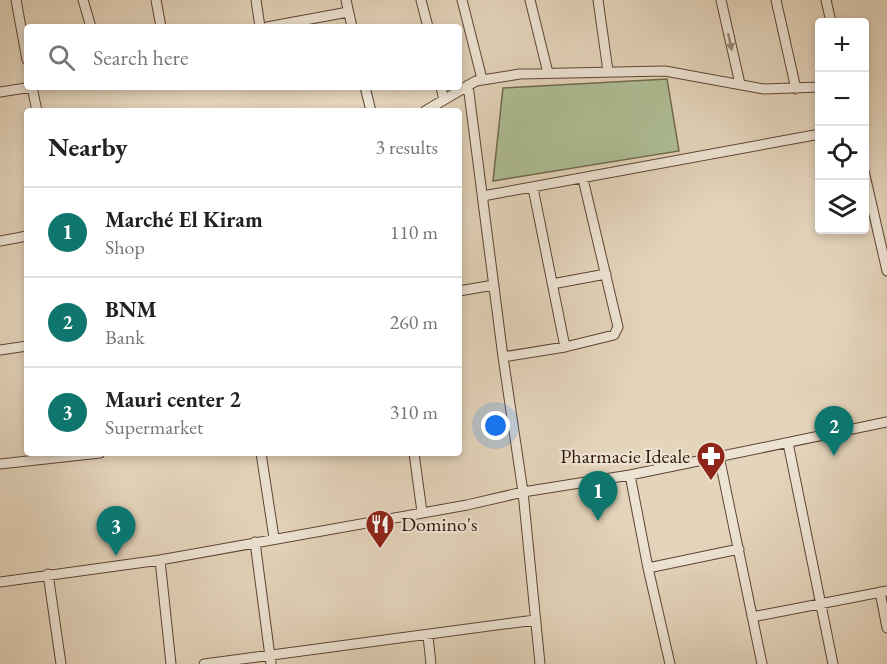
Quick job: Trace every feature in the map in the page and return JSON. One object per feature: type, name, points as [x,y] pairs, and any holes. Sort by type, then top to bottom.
[{"type":"street","points":[[16,0],[24,44]]},
{"type":"street","points":[[83,0],[90,24]]},
{"type":"street","points":[[156,0],[160,24]]},
{"type":"street","points":[[255,0],[259,24]]},
{"type":"street","points":[[346,0],[351,24]]},
{"type":"street","points":[[421,0],[427,24]]},
{"type":"street","points":[[462,0],[482,79]]},
{"type":"street","points":[[530,0],[548,73]]},
{"type":"street","points":[[598,0],[608,71]]},
{"type":"street","points":[[721,0],[740,84]]},
{"type":"street","points":[[776,0],[796,88]]},
{"type":"street","points":[[826,0],[830,18]]},
{"type":"street","points":[[283,24],[348,12]]},
{"type":"street","points":[[462,89],[482,79],[548,73],[608,71],[671,71],[769,90],[815,87]]},
{"type":"street","points":[[468,85],[523,492],[540,664]]},
{"type":"street","points":[[0,92],[24,88]]},
{"type":"street","points":[[33,90],[36,108]]},
{"type":"street","points":[[366,90],[370,108]]},
{"type":"street","points":[[442,90],[444,100]]},
{"type":"street","points":[[430,108],[460,90]]},
{"type":"street","points":[[483,196],[815,135]]},
{"type":"street","points":[[503,357],[565,347],[614,335],[617,332],[618,327],[583,179]]},
{"type":"street","points":[[866,180],[887,271]]},
{"type":"street","points":[[533,188],[565,347]]},
{"type":"street","points":[[0,241],[24,237]]},
{"type":"street","points":[[552,284],[606,274]]},
{"type":"street","points":[[462,290],[494,285]]},
{"type":"street","points":[[0,350],[24,346]]},
{"type":"street","points":[[0,582],[160,560],[523,492],[630,475],[887,422]]},
{"type":"street","points":[[788,443],[833,664]]},
{"type":"street","points":[[0,464],[68,456]]},
{"type":"street","points":[[261,456],[274,538]]},
{"type":"street","points":[[414,456],[422,512]]},
{"type":"street","points":[[718,456],[762,664]]},
{"type":"street","points":[[630,475],[670,664]]},
{"type":"street","points":[[255,542],[271,660]]},
{"type":"street","points":[[648,568],[739,549]]},
{"type":"street","points":[[160,560],[171,664]]},
{"type":"street","points":[[48,574],[61,664]]},
{"type":"street","points":[[752,617],[884,591],[887,628]]},
{"type":"street","points":[[204,664],[271,660],[535,620]]},
{"type":"street","points":[[428,636],[431,664]]},
{"type":"green space","points":[[667,79],[679,151],[493,181],[503,88]]},
{"type":"place","name":"BNM","points":[[834,456]]},
{"type":"place","name":"Pharmacie Ideale","points":[[711,482]]},
{"type":"place","name":"Marché El Kiram","points":[[598,521]]},
{"type":"place","name":"Domino's","points":[[380,550]]},
{"type":"place","name":"Mauri center 2","points":[[116,556]]}]
